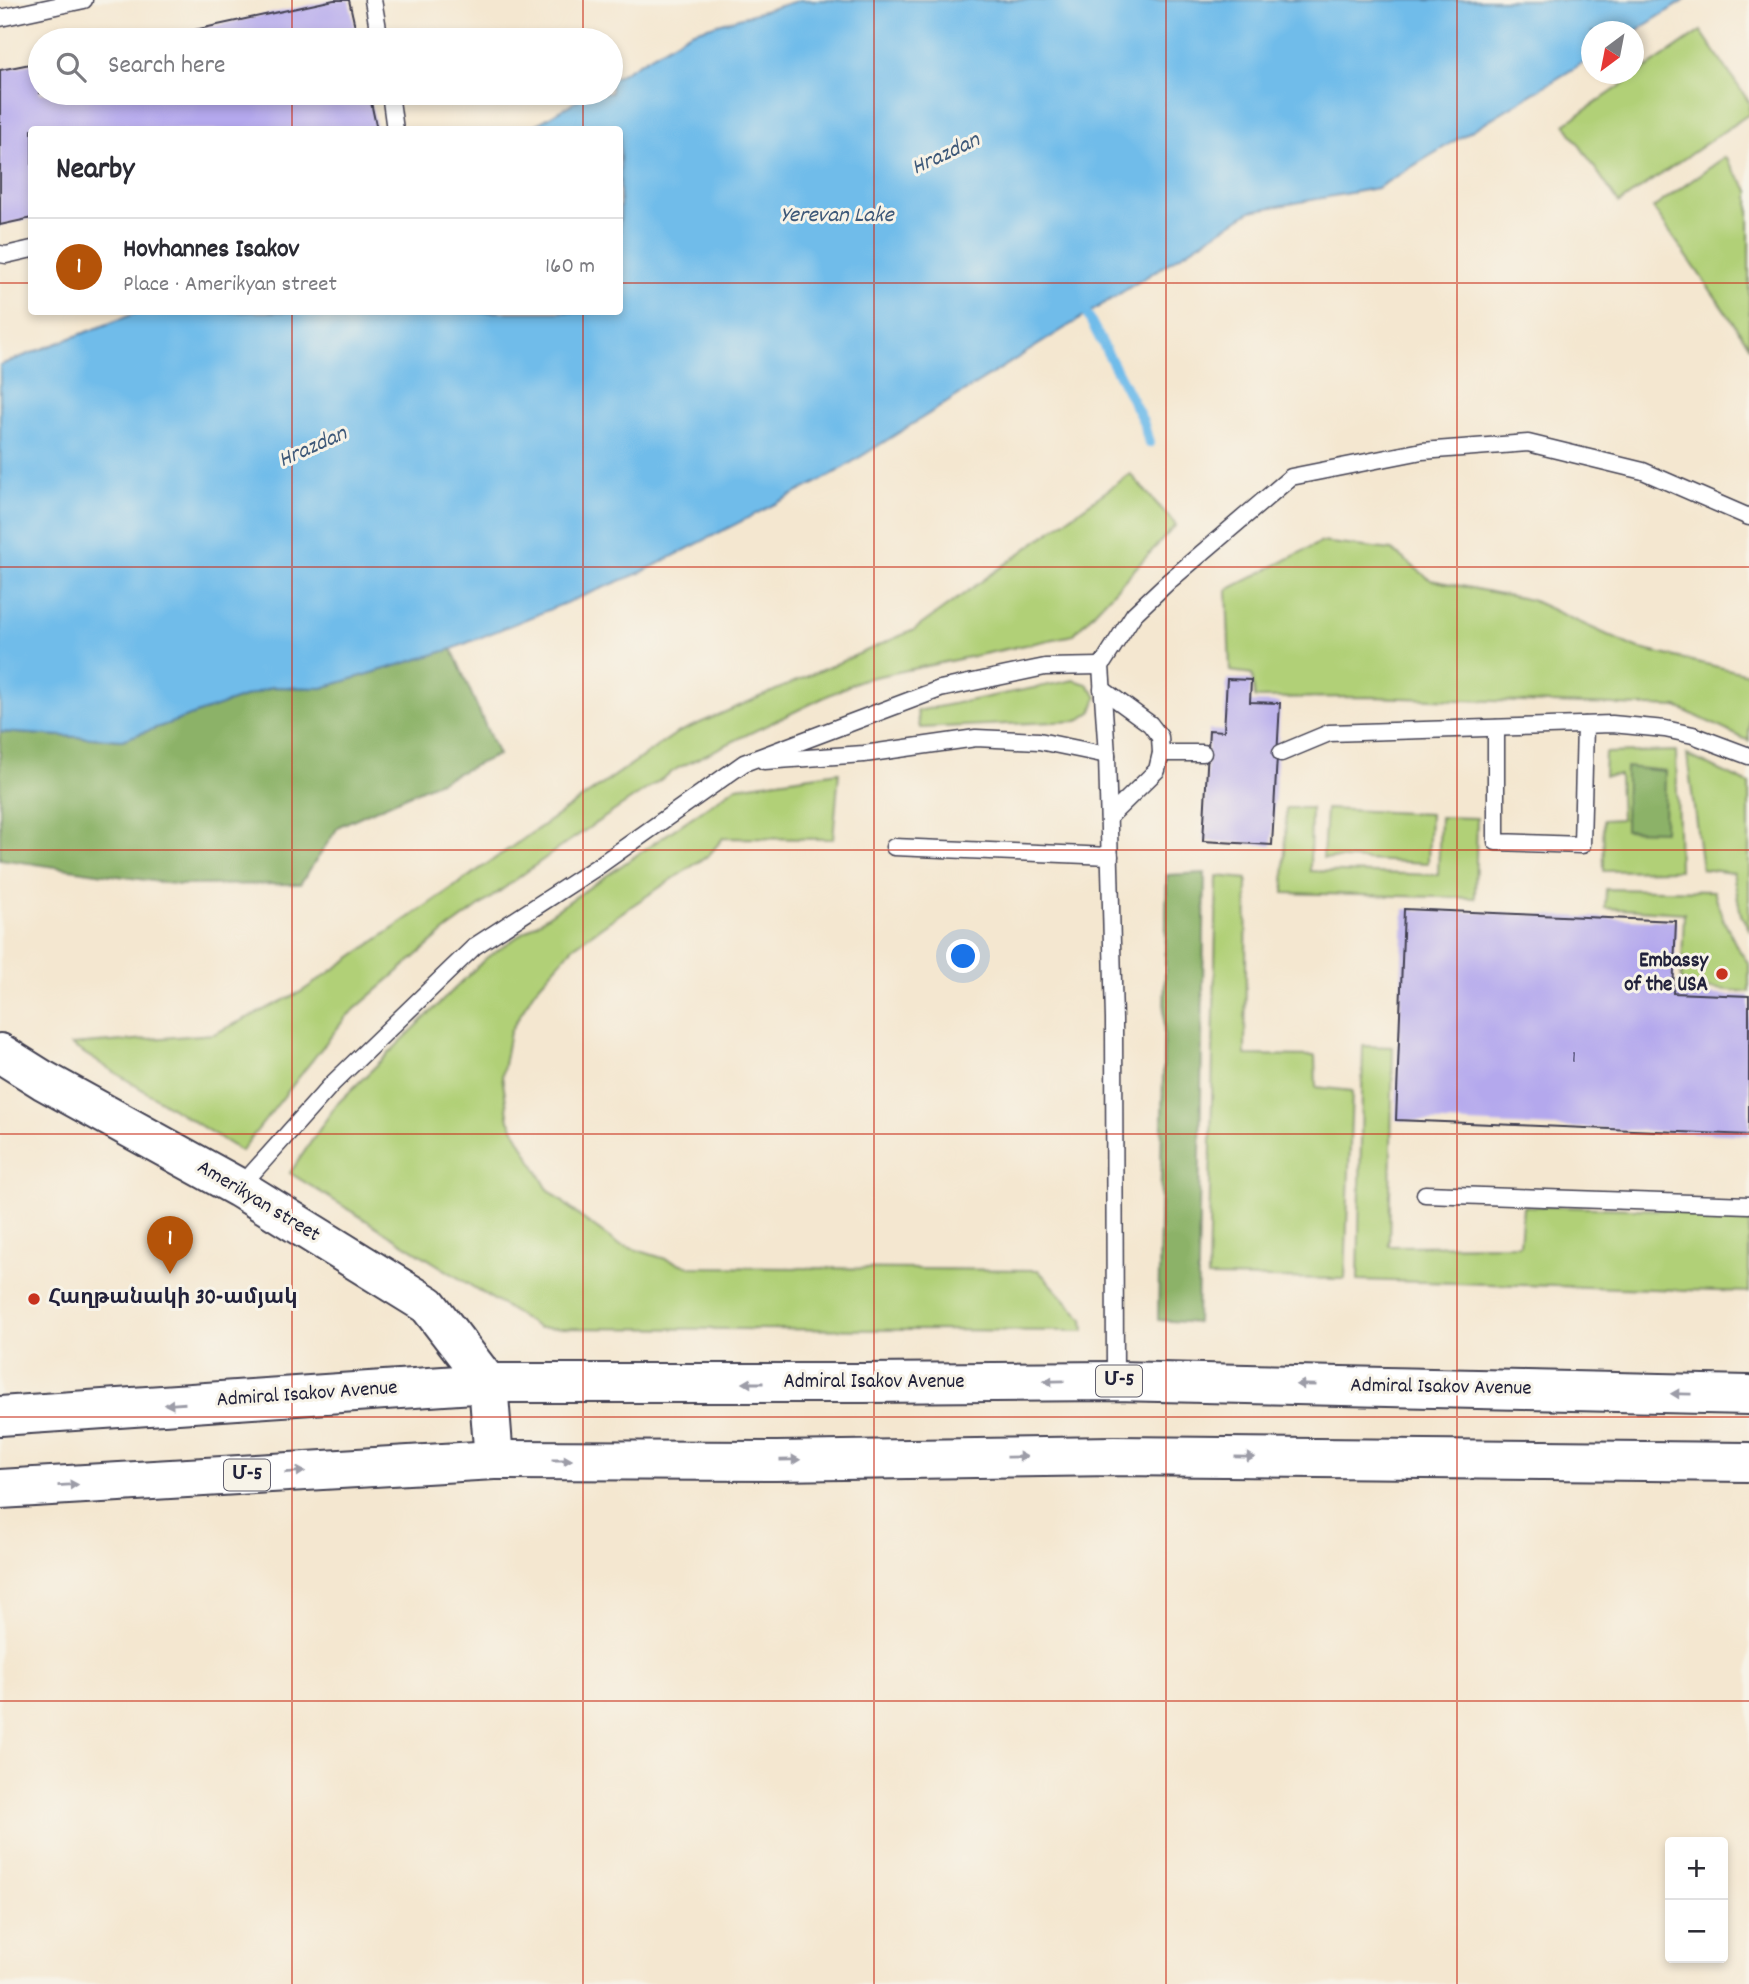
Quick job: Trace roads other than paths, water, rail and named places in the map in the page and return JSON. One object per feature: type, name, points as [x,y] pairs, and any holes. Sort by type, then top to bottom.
[{"type":"main road","name":"Amerikyan street","points":[[0,1054],[239,1188],[428,1305],[488,1383]]},
{"type":"main road","name":"Admiral Isakov Avenue","points":[[0,1416],[488,1383],[1115,1381],[1749,1395]]},
{"type":"main road","points":[[488,1383],[494,1460]]},
{"type":"main road","name":"Մ-5","points":[[0,1489],[494,1460],[776,1461],[1114,1456],[1749,1462]]},
{"type":"lane","points":[[0,18],[84,0]]},
{"type":"lane","points":[[373,0],[378,28]]},
{"type":"lane","points":[[392,105],[394,126]]},
{"type":"lane","points":[[0,254],[28,250]]},
{"type":"lane","points":[[1115,1381],[1114,1020],[1107,755],[1101,666],[1134,614],[1292,477],[1422,451],[1528,443],[1643,471],[1749,517]]},
{"type":"lane","points":[[239,1188],[333,1083],[475,947],[597,867],[744,763],[940,690],[1045,667],[1101,666]]},
{"type":"lane","points":[[1102,689],[1150,724],[1160,737],[1161,753],[1157,770],[1109,817]]},
{"type":"lane","points":[[1281,752],[1329,733],[1612,724],[1665,729],[1693,735],[1749,756]]},
{"type":"lane","points":[[1496,728],[1496,842],[1582,845],[1585,725]]},
{"type":"lane","points":[[744,763],[864,754],[976,738],[1039,741],[1107,755]]},
{"type":"lane","points":[[1161,753],[1203,753]]},
{"type":"lane","points":[[894,847],[1110,856]]},
{"type":"lane","points":[[1424,1194],[1749,1205]]},
{"type":"water","name":"Yerevan Lake","points":[[800,0],[1685,0],[1644,26],[1644,21],[1581,21],[1581,64],[1377,188],[1251,211],[830,476],[642,572],[452,649],[322,688],[272,687],[122,740],[0,732],[0,365],[131,315],[623,315],[623,126],[534,126],[570,105],[623,105],[623,73],[691,32]]},
{"type":"waterway","points":[[1087,314],[1143,421],[1149,443]]},
{"type":"place","name":"Embassy of the USA","points":[[1722,974]]},
{"type":"place","name":"Hovhannes Isakov","points":[[170,1274]]},
{"type":"place","name":"Հաղթանակի 30-ամյակ","points":[[34,1299]]},
{"type":"water label","name":"Hrazdan","points":[[946,155]]},
{"type":"water label","name":"Hrazdan","points":[[313,448]]}]
